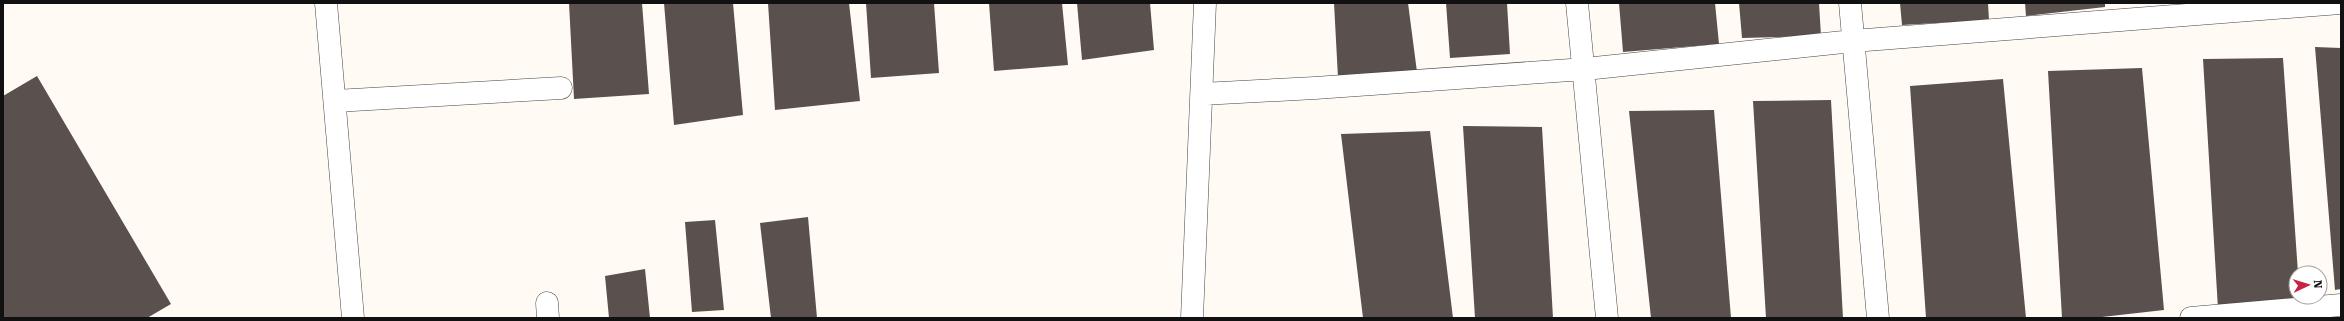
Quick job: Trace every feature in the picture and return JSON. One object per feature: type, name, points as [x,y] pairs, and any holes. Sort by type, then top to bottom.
[{"type":"street","points":[[326,3],[353,318]]},
{"type":"street","points":[[1192,318],[1205,3]]},
{"type":"street","points":[[1577,3],[1585,69],[1607,318]]},
{"type":"street","points":[[1850,3],[1878,318]]},
{"type":"street","points":[[1202,94],[1315,88],[1585,69],[1853,41],[2340,3]]},
{"type":"street","points":[[334,100],[561,88]]},
{"type":"street","points":[[2191,318],[2341,305]]},
{"type":"building","points":[[569,3],[642,3],[649,94],[574,99]]},
{"type":"building","points":[[664,3],[733,3],[743,115],[674,125]]},
{"type":"building","points":[[768,3],[849,3],[860,101],[775,110]]},
{"type":"building","points":[[866,3],[934,3],[939,73],[871,78]]},
{"type":"building","points":[[989,3],[1062,3],[1068,65],[994,71]]},
{"type":"building","points":[[1077,3],[1150,3],[1154,50],[1082,60]]},
{"type":"building","points":[[1334,3],[1408,3],[1417,72],[1338,78]]},
{"type":"building","points":[[1446,3],[1507,3],[1510,54],[1450,58]]},
{"type":"building","points":[[1619,3],[1715,3],[1719,44],[1623,52]]},
{"type":"building","points":[[1739,3],[1819,3],[1821,36],[1742,38]]},
{"type":"building","points":[[1900,3],[1988,3],[1989,20],[1902,25]]},
{"type":"building","points":[[2025,3],[2105,3],[2105,7],[2026,16]]},
{"type":"building","points":[[2315,47],[2341,48],[2341,289],[2335,290]]},
{"type":"building","points":[[2283,58],[2297,265],[2288,265],[2288,299],[2218,309],[2203,59]]},
{"type":"building","points":[[2142,68],[2164,310],[2093,318],[2062,318],[2048,71]]},
{"type":"building","points":[[37,76],[171,304],[147,318],[3,318],[3,96]]},
{"type":"building","points":[[2003,79],[2026,318],[1926,318],[1910,86]]},
{"type":"building","points":[[1831,100],[1843,318],[1766,318],[1753,101]]},
{"type":"building","points":[[1714,110],[1731,318],[1651,318],[1629,111]]},
{"type":"building","points":[[1463,126],[1542,127],[1553,318],[1475,318]]},
{"type":"building","points":[[1430,131],[1453,318],[1363,318],[1341,134]]},
{"type":"building","points":[[808,217],[817,318],[771,318],[760,223]]},
{"type":"building","points":[[715,220],[724,310],[692,312],[685,222]]},
{"type":"building","points":[[645,269],[650,318],[609,318],[605,276]]}]
